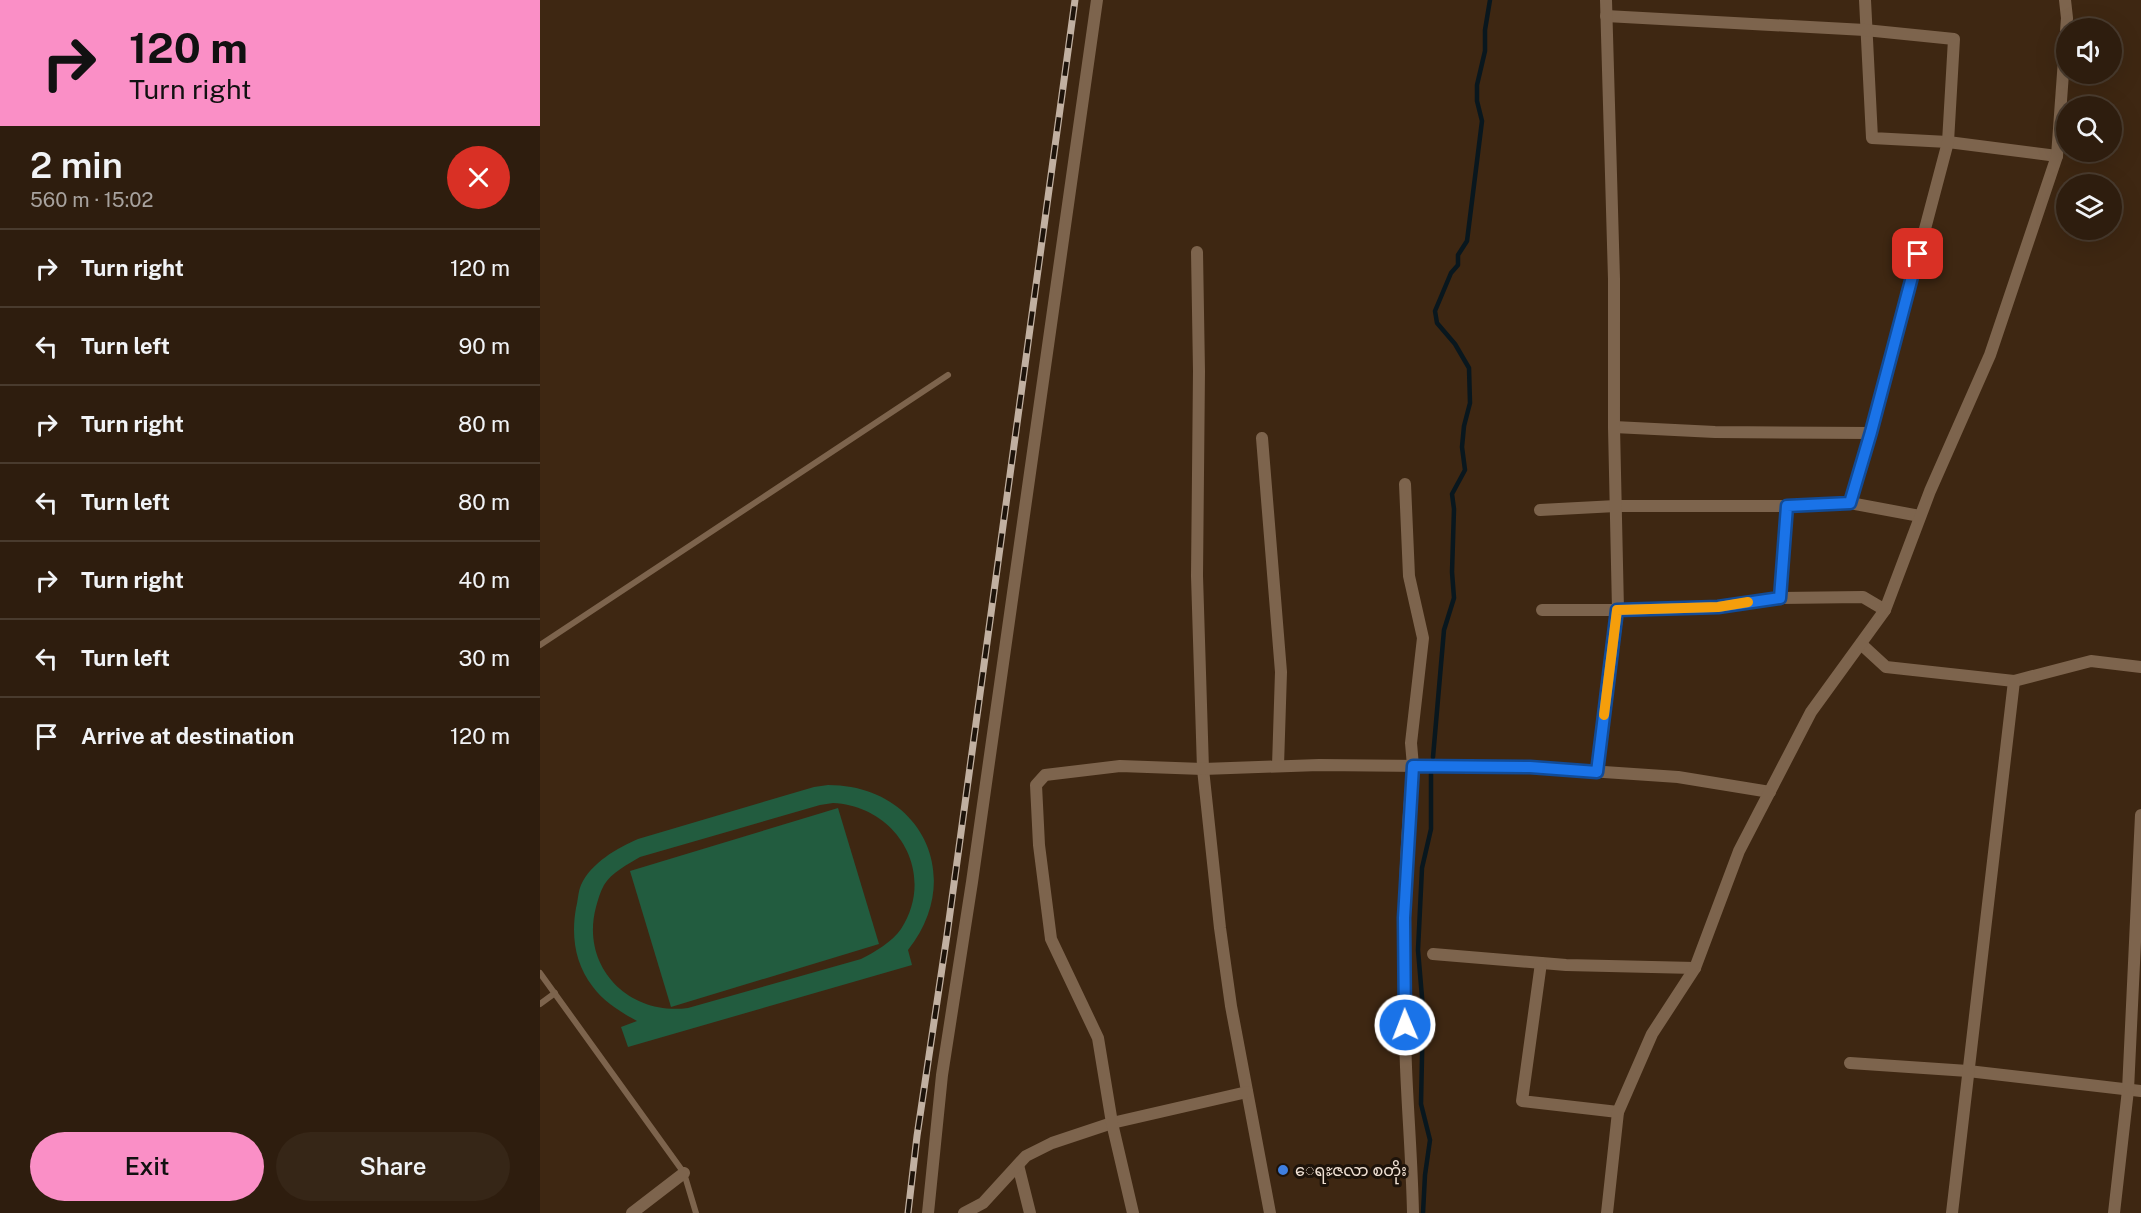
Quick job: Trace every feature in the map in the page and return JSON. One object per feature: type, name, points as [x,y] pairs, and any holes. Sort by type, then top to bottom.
[{"type":"street","points":[[927,1213],[942,1076],[972,882],[1097,0]]},
{"type":"street","points":[[1597,772],[1617,610],[1614,279],[1606,0]]},
{"type":"street","points":[[1865,0],[1872,138],[1948,141],[2056,156]]},
{"type":"street","points":[[2061,96],[2067,18],[2065,0]]},
{"type":"street","points":[[1606,16],[1865,30],[1954,39],[1948,141],[1850,503]]},
{"type":"street","points":[[1607,1213],[1617,1112],[1652,1034],[1695,968],[1739,851],[1811,712],[1885,610],[1920,516],[1990,355],[2056,159]]},
{"type":"street","points":[[1197,252],[1199,371],[1197,576],[1203,769],[1220,928],[1270,1213]]},
{"type":"street","points":[[1614,427],[1715,432],[1871,432]]},
{"type":"street","points":[[1262,438],[1281,672],[1278,766]]},
{"type":"street","points":[[1405,484],[1409,576],[1423,638],[1411,743],[1413,766],[1404,918],[1406,1068],[1413,1213]]},
{"type":"street","points":[[1540,510],[1616,506],[1787,506],[1850,503],[1920,516]]},
{"type":"street","points":[[1780,598],[1787,506]]},
{"type":"street","points":[[1542,610],[1718,607],[1780,598],[1863,597],[1885,610]]},
{"type":"street","points":[[1861,644],[1886,667],[2014,681],[2091,661],[2141,667]]},
{"type":"street","points":[[1952,1213],[2014,681]]},
{"type":"street","points":[[1133,1213],[1113,1123],[1098,1038],[1051,939],[1039,845],[1036,785],[1045,775],[1120,766],[1203,769],[1319,765],[1530,767],[1678,777],[1770,792]]},
{"type":"street","points":[[2114,1213],[2135,1091],[2141,815]]},
{"type":"street","points":[[1433,954],[1541,963],[1695,968]]},
{"type":"street","points":[[1541,963],[1522,1101],[1617,1112]]},
{"type":"street","points":[[1850,1063],[1968,1071],[2135,1091]]},
{"type":"street","points":[[964,1213],[983,1203],[1026,1156],[1052,1143],[1113,1123],[1247,1092]]},
{"type":"street","points":[[1018,1165],[1030,1213]]},
{"type":"street","points":[[632,1213],[684,1173]]},
{"type":"lane","points":[[540,645],[948,375]]},
{"type":"lane","points":[[540,973],[684,1173],[696,1213]]},
{"type":"lane","points":[[540,1004],[555,993]]},
{"type":"green space","points":[[828,785],[861,789],[888,801],[909,818],[925,840],[933,866],[933,893],[925,922],[908,950],[912,965],[628,1047],[621,1027],[637,1021],[613,1006],[597,992],[578,959],[574,929],[579,891],[585,877],[605,857],[638,839],[814,787]],"holes":[[[833,803],[856,807],[876,816],[892,829],[905,846],[912,865],[915,886],[911,908],[897,934],[877,950],[861,959],[688,1008],[666,1008],[646,1004],[629,995],[614,983],[603,967],[595,949],[593,929],[596,907],[601,890],[607,881],[625,866],[640,857],[820,805]]]},
{"type":"green space","points":[[838,808],[879,944],[671,1007],[630,871]]},
{"type":"waterway","points":[[1433,757],[1444,630],[1454,598],[1452,494],[1465,470],[1462,447],[1470,403],[1469,368],[1455,344],[1437,323],[1435,311],[1451,273],[1458,265],[1458,255],[1467,241],[1482,121],[1477,101],[1477,85],[1485,51],[1485,30],[1490,0]]},
{"type":"waterway","points":[[1423,1213],[1430,1140],[1421,1104],[1423,1009],[1418,950],[1422,868],[1431,829],[1431,774]]},
{"type":"railway","points":[[908,1213],[1075,0]]},
{"type":"slow traffic","points":[[1604,715],[1617,610],[1718,607],[1748,602]]},
{"type":"place","name":"ေရႊဇလာ စတိုး","points":[[1283,1170]]},
{"type":"route","points":[[1405,1025],[1404,918],[1413,766],[1530,767],[1597,772],[1617,610],[1718,607],[1780,598],[1787,506],[1850,503],[1918,254]]}]
